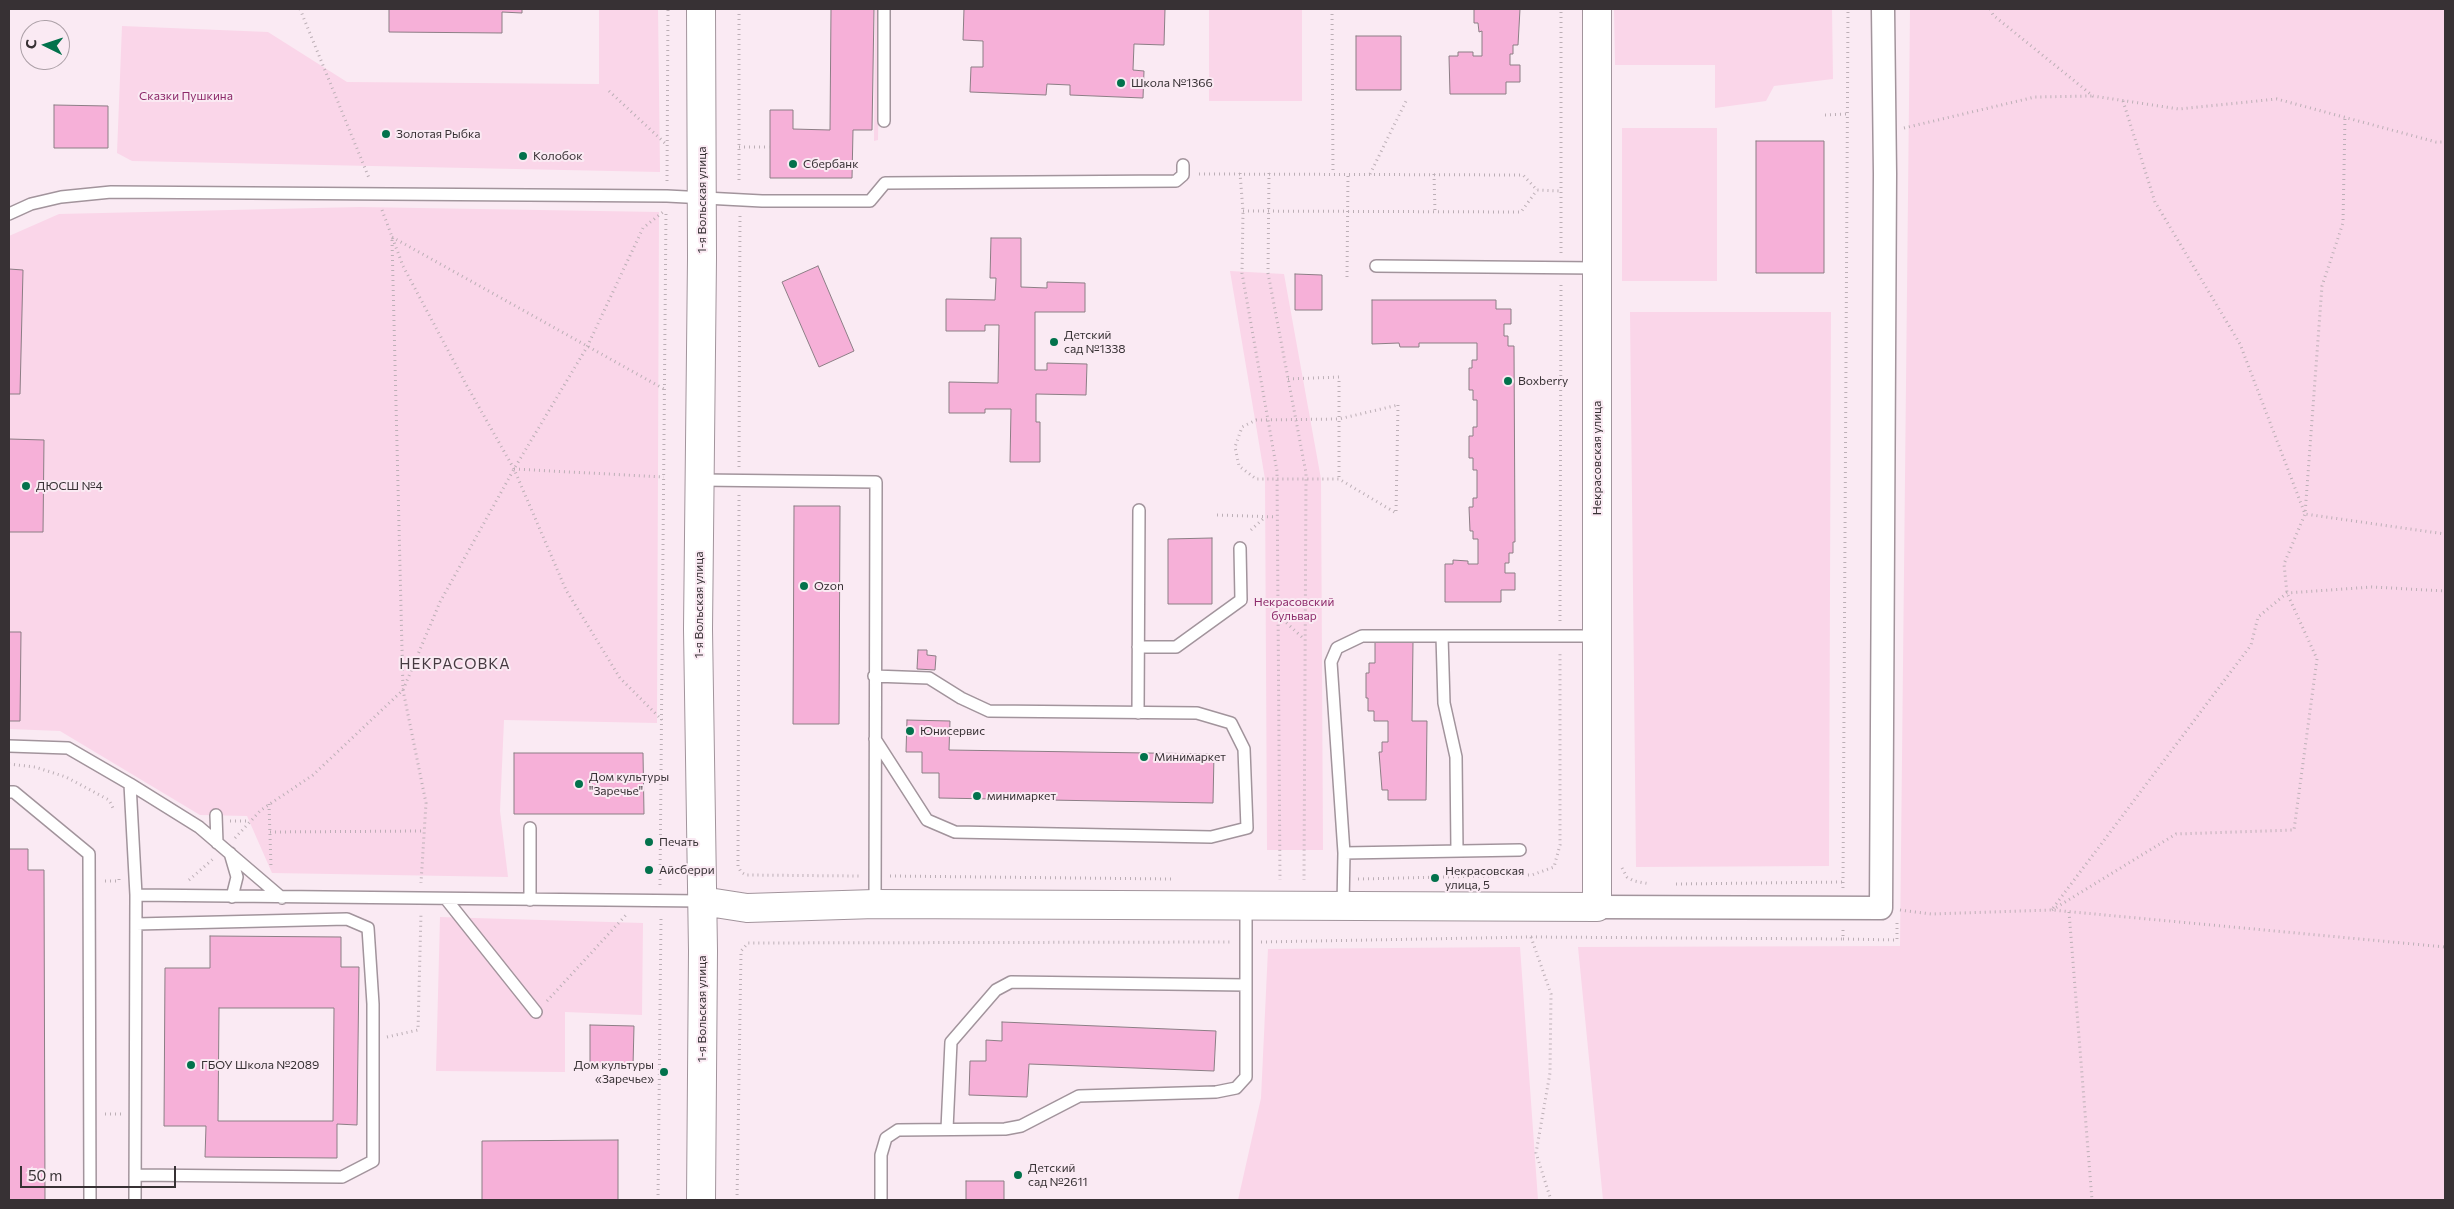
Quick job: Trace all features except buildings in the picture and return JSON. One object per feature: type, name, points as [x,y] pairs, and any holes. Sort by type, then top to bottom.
[{"type":"street","name":"1-я Вольская улица","points":[[701,9],[702,197],[698,629],[702,901],[701,1200]]},
{"type":"street","name":"Некрасовская улица","points":[[1597,9],[1597,907]]},
{"type":"street","points":[[702,901],[747,908],[875,904],[1246,905],[1343,892],[1597,907],[1881,908],[1883,9]]},
{"type":"lane","points":[[884,9],[884,121]]},
{"type":"lane","points":[[9,214],[30,204],[61,197],[111,192],[666,196],[870,201],[885,184],[1176,181],[1183,170]]},
{"type":"lane","points":[[1376,266],[1597,268]]},
{"type":"lane","points":[[700,480],[876,482],[874,676],[875,904]]},
{"type":"lane","points":[[1138,713],[1139,510]]},
{"type":"lane","points":[[1138,647],[1176,647],[1241,600],[1240,548]]},
{"type":"lane","points":[[1343,892],[1344,852],[1331,662],[1337,648],[1362,636],[1597,636]]},
{"type":"lane","points":[[1442,636],[1444,703],[1456,757],[1457,851]]},
{"type":"lane","points":[[874,676],[929,678],[961,698],[989,712],[1197,713],[1231,723],[1244,749],[1247,828],[1211,837],[955,832],[927,820],[875,739]]},
{"type":"lane","points":[[9,746],[68,748],[199,827],[282,898]]},
{"type":"lane","points":[[130,784],[136,894],[136,1200]]},
{"type":"lane","points":[[9,792],[14,792],[89,854],[90,1200]]},
{"type":"lane","points":[[216,815],[224,848],[237,877],[232,897]]},
{"type":"lane","points":[[530,828],[530,900]]},
{"type":"lane","points":[[1344,852],[1520,850]]},
{"type":"lane","points":[[136,894],[282,898],[702,901]]},
{"type":"lane","points":[[446,899],[536,1012]]},
{"type":"lane","points":[[881,1200],[881,1155],[886,1138],[898,1130],[1004,1129],[1022,1126],[1079,1096],[1216,1092],[1236,1088],[1246,1077],[1246,905]]},
{"type":"lane","points":[[135,1175],[342,1177],[373,1161],[372,1040],[368,928],[347,919],[136,924]]},
{"type":"lane","points":[[947,1129],[951,1042],[996,990],[1011,982],[1246,984]]},
{"type":"path","points":[[300,9],[403,266],[466,386],[514,468],[566,590],[620,678],[662,721]]},
{"type":"path","points":[[666,196],[668,9]]},
{"type":"path","points":[[739,9],[738,866],[741,872],[746,875],[1172,879]]},
{"type":"path","points":[[1332,9],[1333,174]]},
{"type":"path","points":[[1298,880],[1304,880],[1343,892],[1532,875],[1554,867],[1560,845],[1561,9]]},
{"type":"path","points":[[737,1200],[741,951],[748,943],[1246,942],[1531,937],[1843,939],[1848,9]]},
{"type":"path","points":[[1990,9],[1992,16],[2092,96]]},
{"type":"path","points":[[609,91],[668,146]]},
{"type":"path","points":[[1884,132],[2035,97],[2092,96],[2179,109],[2277,99],[2436,142],[2445,142]]},
{"type":"path","points":[[1370,174],[1407,99]]},
{"type":"path","points":[[2123,101],[2155,202],[2240,344],[2305,514]]},
{"type":"path","points":[[1825,115],[1847,114]]},
{"type":"path","points":[[2052,910],[2176,834],[2294,830],[2317,659],[2287,593],[2284,564],[2305,514],[2322,286],[2343,223],[2345,116]]},
{"type":"path","points":[[740,147],[770,147]]},
{"type":"path","points":[[1183,170],[1240,173],[1523,174],[1537,190],[1561,191]]},
{"type":"path","points":[[1240,173],[1243,211],[1242,273],[1277,480],[1280,880]]},
{"type":"path","points":[[1269,173],[1268,272],[1306,479],[1304,880]]},
{"type":"path","points":[[1347,277],[1348,174]]},
{"type":"path","points":[[1434,174],[1435,212]]},
{"type":"path","points":[[1243,211],[1521,212],[1537,190]]},
{"type":"path","points":[[188,881],[261,810],[313,775],[403,690],[440,602],[514,468],[587,347],[643,228],[666,210],[661,884]]},
{"type":"path","points":[[392,237],[664,390]]},
{"type":"path","points":[[392,237],[403,690],[426,803],[421,883]]},
{"type":"path","points":[[1288,379],[1339,377],[1339,479]]},
{"type":"path","points":[[1398,405],[1396,513],[1339,479],[1256,479],[1239,466],[1235,447],[1242,427],[1256,420],[1268,420],[1296,421],[1339,418],[1398,405]]},
{"type":"path","points":[[514,468],[664,477]]},
{"type":"path","points":[[2305,514],[2445,534]]},
{"type":"path","points":[[1217,516],[1278,517]]},
{"type":"path","points":[[1251,530],[1265,517]]},
{"type":"path","points":[[2052,910],[2251,645],[2258,617],[2287,593],[2372,587],[2445,591]]},
{"type":"path","points":[[1278,616],[1304,639]]},
{"type":"path","points":[[9,764],[35,767],[66,777],[100,794],[110,800],[115,818]]},
{"type":"path","points":[[269,804],[271,872]]},
{"type":"path","points":[[270,832],[424,832]]},
{"type":"path","points":[[1619,864],[1627,877],[1634,881],[1658,884]]},
{"type":"path","points":[[118,872],[119,881]]},
{"type":"path","points":[[1270,880],[1287,880]]},
{"type":"path","points":[[1668,884],[1843,882]]},
{"type":"path","points":[[536,1012],[626,915],[661,900]]},
{"type":"path","points":[[372,1040],[418,1030],[421,906]]},
{"type":"path","points":[[1881,908],[1931,914],[2052,910],[2445,947]]},
{"type":"path","points":[[2069,912],[2092,1200]]},
{"type":"path","points":[[658,1200],[661,914]]},
{"type":"path","points":[[1531,937],[1551,994],[1550,1073],[1536,1153],[1551,1200]]},
{"type":"path","points":[[90,1114],[136,1113]]},
{"type":"green space","name":"Сказки Пушкина","points":[[599,9],[658,9],[660,172],[132,161],[117,153],[122,26],[268,32],[347,82],[599,84]]},
{"type":"green space","points":[[875,9],[880,9],[878,140],[874,141]]},
{"type":"green space","points":[[1209,9],[1302,9],[1302,101],[1209,101]]},
{"type":"green space","points":[[1614,9],[1832,9],[1833,79],[1774,86],[1766,101],[1715,108],[1715,65],[1615,65]]},
{"type":"green space","points":[[1910,9],[2445,9],[2445,1200],[1603,1200],[1578,947],[1900,946]]},
{"type":"green space","points":[[1622,128],[1717,128],[1717,281],[1622,281]]},
{"type":"green space","points":[[359,207],[659,212],[657,723],[504,720],[500,811],[508,877],[272,873],[247,816],[200,815],[60,731],[9,729],[9,236],[59,214]]},
{"type":"green space","name":"Некрасовский бульвар","points":[[1230,271],[1284,274],[1321,479],[1323,850],[1267,850],[1265,479]]},
{"type":"green space","points":[[1630,312],[1831,312],[1829,866],[1636,867]]},
{"type":"green space","points":[[440,917],[643,923],[642,1015],[565,1012],[565,1072],[436,1071]]},
{"type":"green space","points":[[1520,947],[1538,1200],[1238,1200],[1261,1098],[1268,949]]},
{"type":"place","name":"Школа №1366","points":[[1121,83]]},
{"type":"place","name":"Золотая Рыбка","points":[[386,134]]},
{"type":"place","name":"Колобок","points":[[523,156]]},
{"type":"place","name":"Сбербанк","points":[[793,164]]},
{"type":"place","name":"Детский сад №1338","points":[[1054,342]]},
{"type":"place","name":"Boxberry","points":[[1508,381]]},
{"type":"place","name":"ДЮСШ №4","points":[[26,486]]},
{"type":"place","name":"Ozon","points":[[804,586]]},
{"type":"place","name":"Юнисервис","points":[[910,731]]},
{"type":"place","name":"Минимаркет","points":[[1144,757]]},
{"type":"place","name":"Дом культуры \"Заречье\"","points":[[579,784]]},
{"type":"place","name":"минимаркет","points":[[977,796]]},
{"type":"place","name":"Печать","points":[[649,842]]},
{"type":"place","name":"Айсберри","points":[[649,870]]},
{"type":"place","name":"Некрасовская улица, 5","points":[[1435,878]]},
{"type":"place","name":"ГБОУ Школа №2089","points":[[191,1065]]},
{"type":"place","name":"Дом культуры «Заречье»","points":[[664,1072]]},
{"type":"place","name":"Детский сад №2611","points":[[1018,1175]]},
{"type":"district","name":"НЕКРАСОВКА","points":[[455,664]]}]
